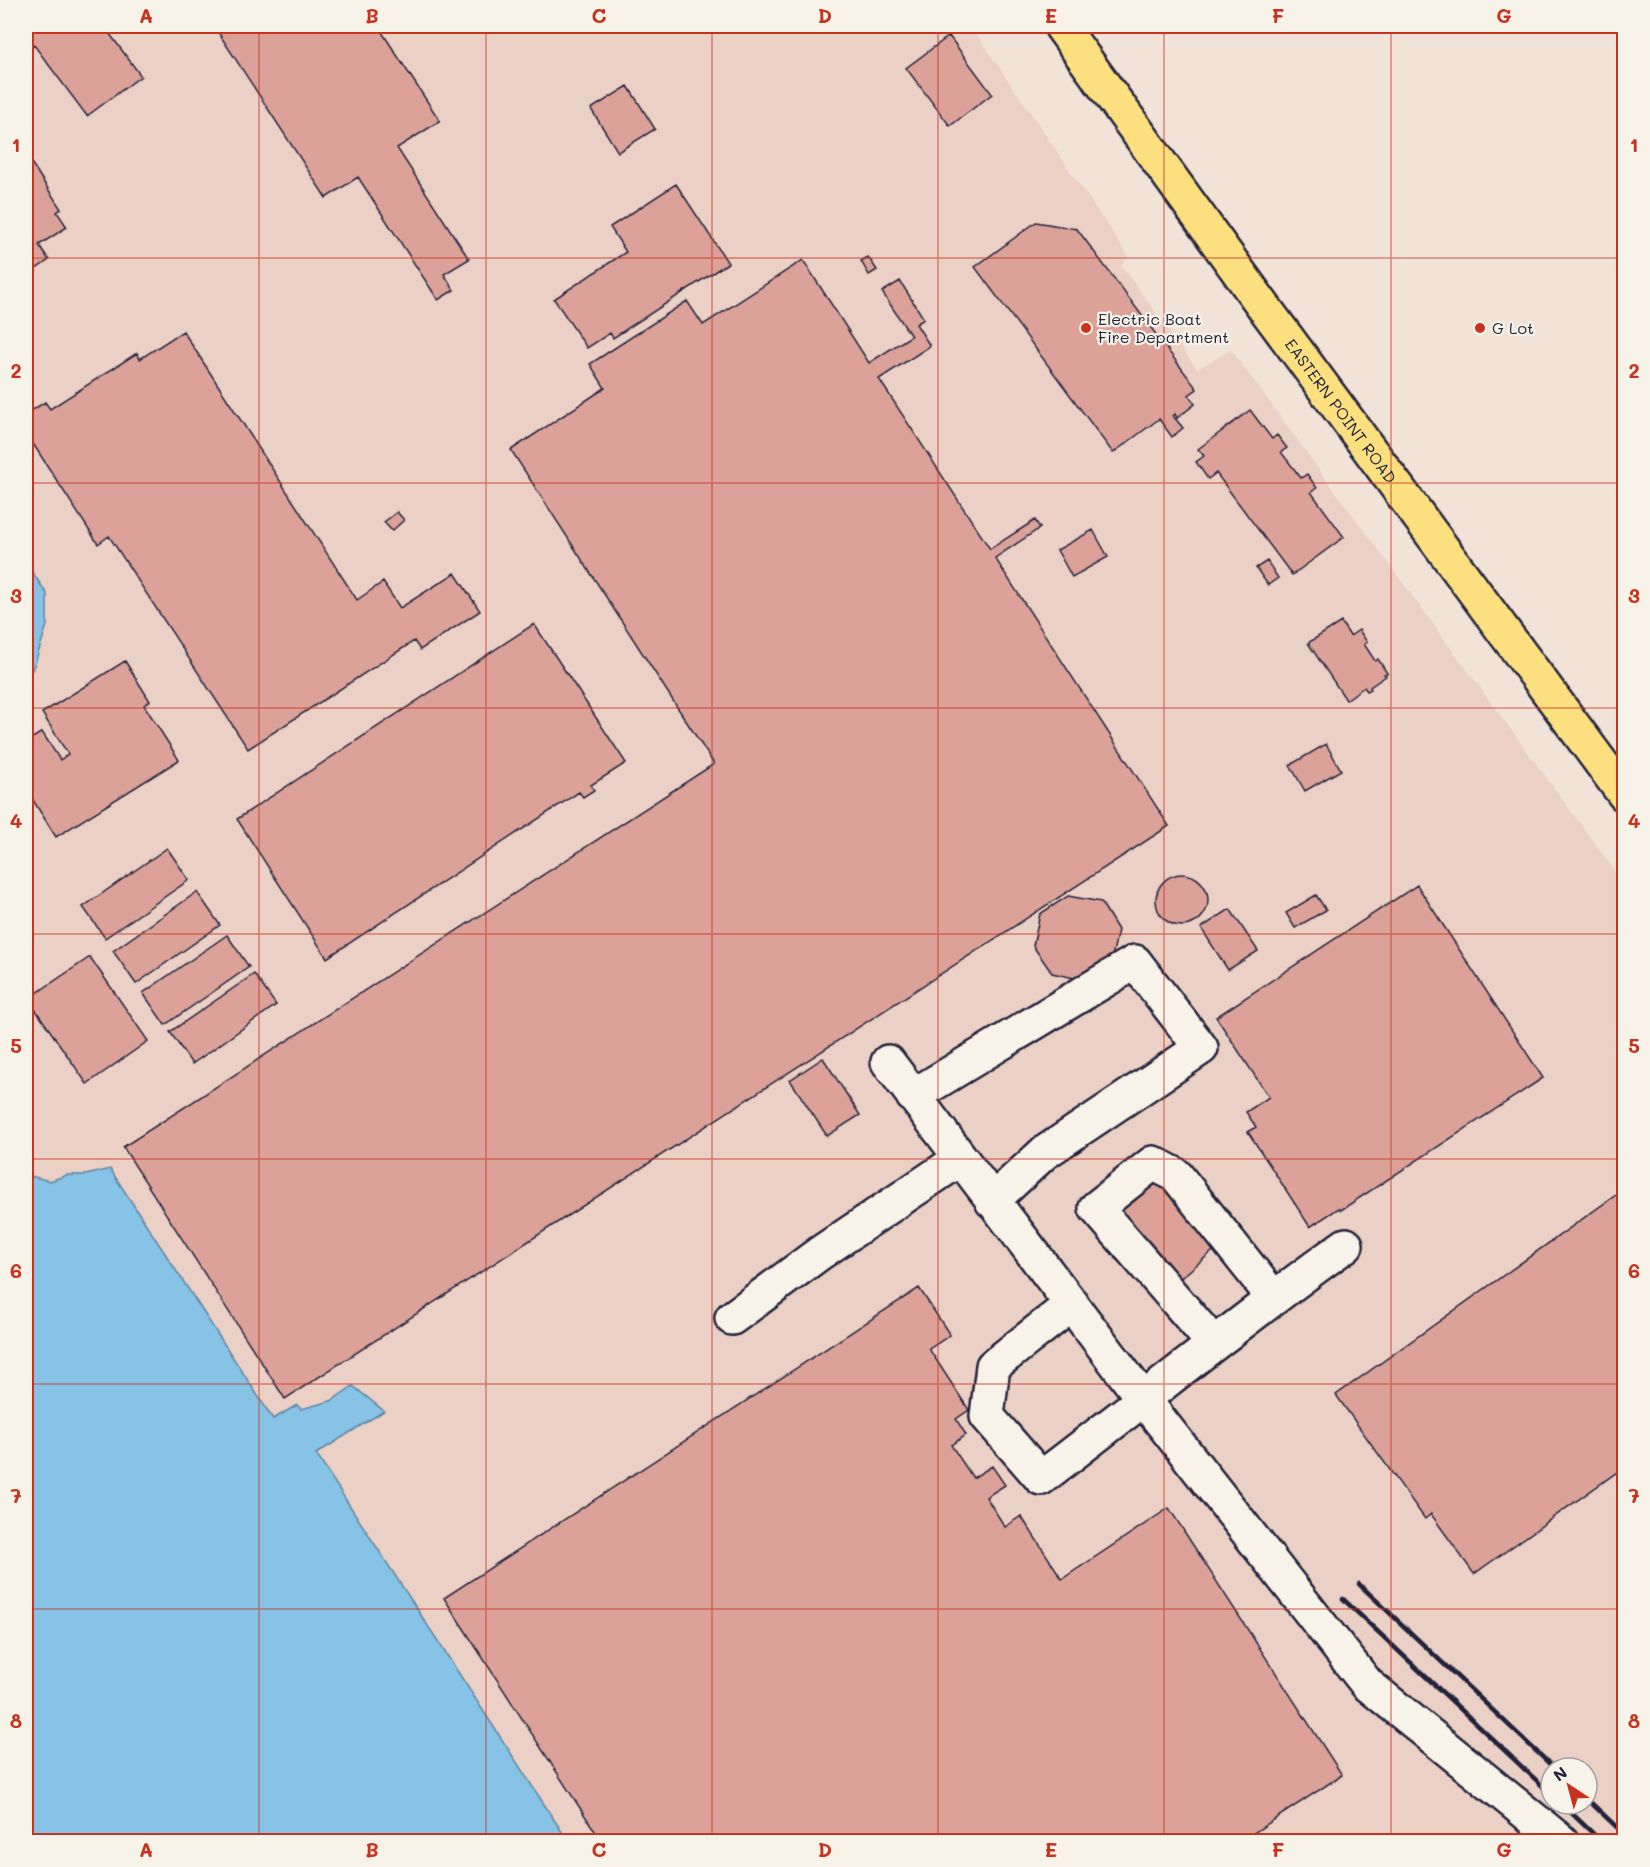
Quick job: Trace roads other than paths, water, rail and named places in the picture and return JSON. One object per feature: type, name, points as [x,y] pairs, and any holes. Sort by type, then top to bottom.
[{"type":"main road","name":"EASTERN POINT ROAD","points":[[1061,26],[1264,308],[1624,794]]},
{"type":"lane","points":[[913,1096],[1135,962],[1201,1048],[1044,1154],[992,1201]]},
{"type":"lane","points":[[888,1062],[1144,1400],[1367,1684],[1562,1842]]},
{"type":"lane","points":[[732,1318],[820,1253],[960,1159]]},
{"type":"lane","points":[[1214,1344],[1096,1208],[1153,1163],[1176,1175],[1273,1297]]},
{"type":"lane","points":[[1072,1304],[993,1366],[987,1416],[1041,1478],[1144,1400],[1273,1297],[1346,1245]]},
{"type":"water","points":[[26,563],[47,594],[47,625],[26,684]]},
{"type":"water","points":[[110,1169],[273,1419],[297,1405],[301,1409],[331,1401],[353,1386],[384,1411],[316,1454],[568,1841],[26,1841],[26,1175],[50,1181],[67,1175],[86,1175]]},
{"type":"railway","points":[[1359,1584],[1541,1756]]},
{"type":"railway","points":[[1343,1599],[1539,1783]]},
{"type":"railway","points":[[1599,1810],[1624,1834]]},
{"type":"railway","points":[[1575,1816],[1602,1842]]},
{"type":"place","name":"Electric Boat Fire Department","points":[[1086,328]]},
{"type":"place","name":"G Lot","points":[[1480,328]]}]
